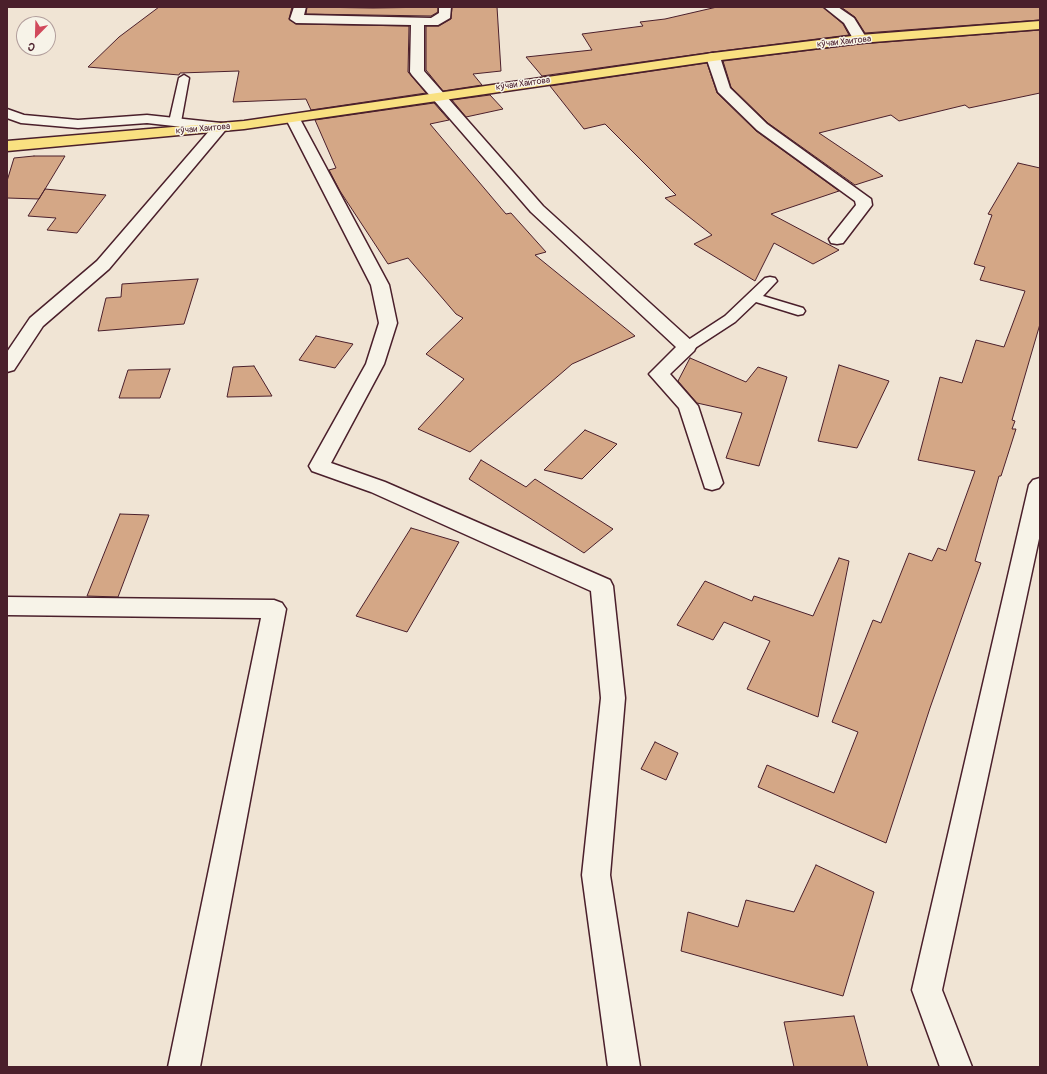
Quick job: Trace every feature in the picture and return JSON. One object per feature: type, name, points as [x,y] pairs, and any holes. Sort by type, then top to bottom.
[{"type":"main road","name":"кӯчаи Хаитова","points":[[7,146],[293,119],[713,58],[860,39],[1040,25]]},
{"type":"street","points":[[300,7],[296,20],[433,22],[445,15],[445,7]]},
{"type":"street","points":[[830,7],[849,21],[860,39]]},
{"type":"street","points":[[418,21],[417,72],[437,97],[537,209],[687,347],[659,374],[688,406],[712,483]]},
{"type":"street","points":[[713,58],[724,89],[762,127],[863,199],[864,205],[837,239]]},
{"type":"street","points":[[7,113],[21,119],[78,124],[147,119],[221,127]]},
{"type":"street","points":[[293,119],[380,285],[388,323],[375,364],[318,466],[378,487],[602,586],[613,698],[596,875],[624,1067]]},
{"type":"street","points":[[7,366],[36,322],[103,265],[221,127]]},
{"type":"street","points":[[956,1067],[927,990],[1040,485]]},
{"type":"street","points":[[7,606],[274,609],[184,1067]]},
{"type":"lane","points":[[175,122],[184,78]]},
{"type":"lane","points":[[687,347],[730,319],[770,281]]},
{"type":"lane","points":[[753,297],[798,312]]},
{"type":"building","points":[[159,7],[292,7],[289,19],[296,24],[409,26],[408,72],[426,93],[311,110],[306,99],[233,102],[239,71],[180,73],[179,75],[88,67],[119,37]]},
{"type":"building","points":[[307,7],[438,7],[438,12],[431,16],[306,14]]},
{"type":"building","points":[[452,7],[497,7],[501,71],[473,74],[482,85],[443,91],[426,70],[426,26],[439,26],[451,19]]},
{"type":"building","points":[[717,7],[823,7],[843,24],[849,35],[542,76],[526,57],[592,50],[582,34],[643,26],[640,22],[665,19]]},
{"type":"building","points":[[841,7],[1040,7],[1040,20],[865,33],[855,17]]},
{"type":"building","points":[[1040,30],[1040,93],[969,108],[965,105],[899,121],[891,115],[819,133],[883,176],[855,185],[768,123],[731,87],[723,61],[860,44]]},
{"type":"building","points":[[707,63],[717,93],[756,131],[839,191],[771,214],[839,250],[813,264],[774,243],[755,281],[694,244],[712,235],[665,198],[676,195],[605,124],[584,129],[550,86]]},
{"type":"building","points":[[490,95],[503,109],[466,117],[452,100]]},
{"type":"building","points":[[434,103],[449,120],[430,124],[506,214],[511,213],[546,252],[535,255],[635,336],[572,364],[470,452],[418,429],[464,379],[426,354],[463,318],[456,314],[408,258],[388,264],[340,191],[329,170],[336,168],[315,120]]},
{"type":"building","points":[[34,156],[65,156],[39,199],[7,198],[7,181],[14,158]]},
{"type":"building","points":[[1018,163],[1040,168],[1040,324],[1012,420],[1015,421],[1012,429],[1016,429],[1001,476],[999,476],[975,561],[981,563],[930,708],[886,843],[758,787],[767,765],[834,793],[858,732],[832,722],[873,620],[881,623],[909,553],[932,561],[938,548],[946,551],[975,471],[918,460],[940,377],[962,383],[976,340],[1004,347],[1025,291],[980,280],[985,267],[974,264],[992,215],[988,214]]},
{"type":"building","points":[[45,189],[106,195],[77,233],[47,230],[56,218],[28,216]]},
{"type":"building","points":[[198,279],[184,324],[98,331],[106,298],[121,297],[122,284]]},
{"type":"building","points":[[316,336],[353,344],[335,368],[299,360]]},
{"type":"building","points":[[690,358],[746,382],[758,367],[787,377],[759,466],[726,458],[742,413],[697,403],[678,381]]},
{"type":"building","points":[[839,365],[889,381],[857,448],[818,441]]},
{"type":"building","points":[[254,366],[272,396],[227,397],[233,367]]},
{"type":"building","points":[[170,369],[160,398],[119,398],[128,370]]},
{"type":"building","points":[[585,430],[617,444],[582,479],[544,470]]},
{"type":"building","points":[[481,460],[526,487],[535,479],[613,529],[584,553],[469,479]]},
{"type":"building","points":[[120,514],[149,515],[118,597],[87,596]]},
{"type":"building","points":[[411,528],[459,542],[407,632],[356,616]]},
{"type":"building","points":[[839,558],[849,561],[818,717],[747,689],[770,641],[724,622],[713,640],[677,625],[705,581],[752,601],[754,596],[813,616]]},
{"type":"building","points":[[655,742],[678,753],[666,780],[641,769]]},
{"type":"building","points":[[816,865],[874,892],[843,996],[681,951],[688,912],[738,927],[746,900],[794,912]]},
{"type":"building","points":[[854,1016],[868,1067],[794,1067],[784,1022]]}]
